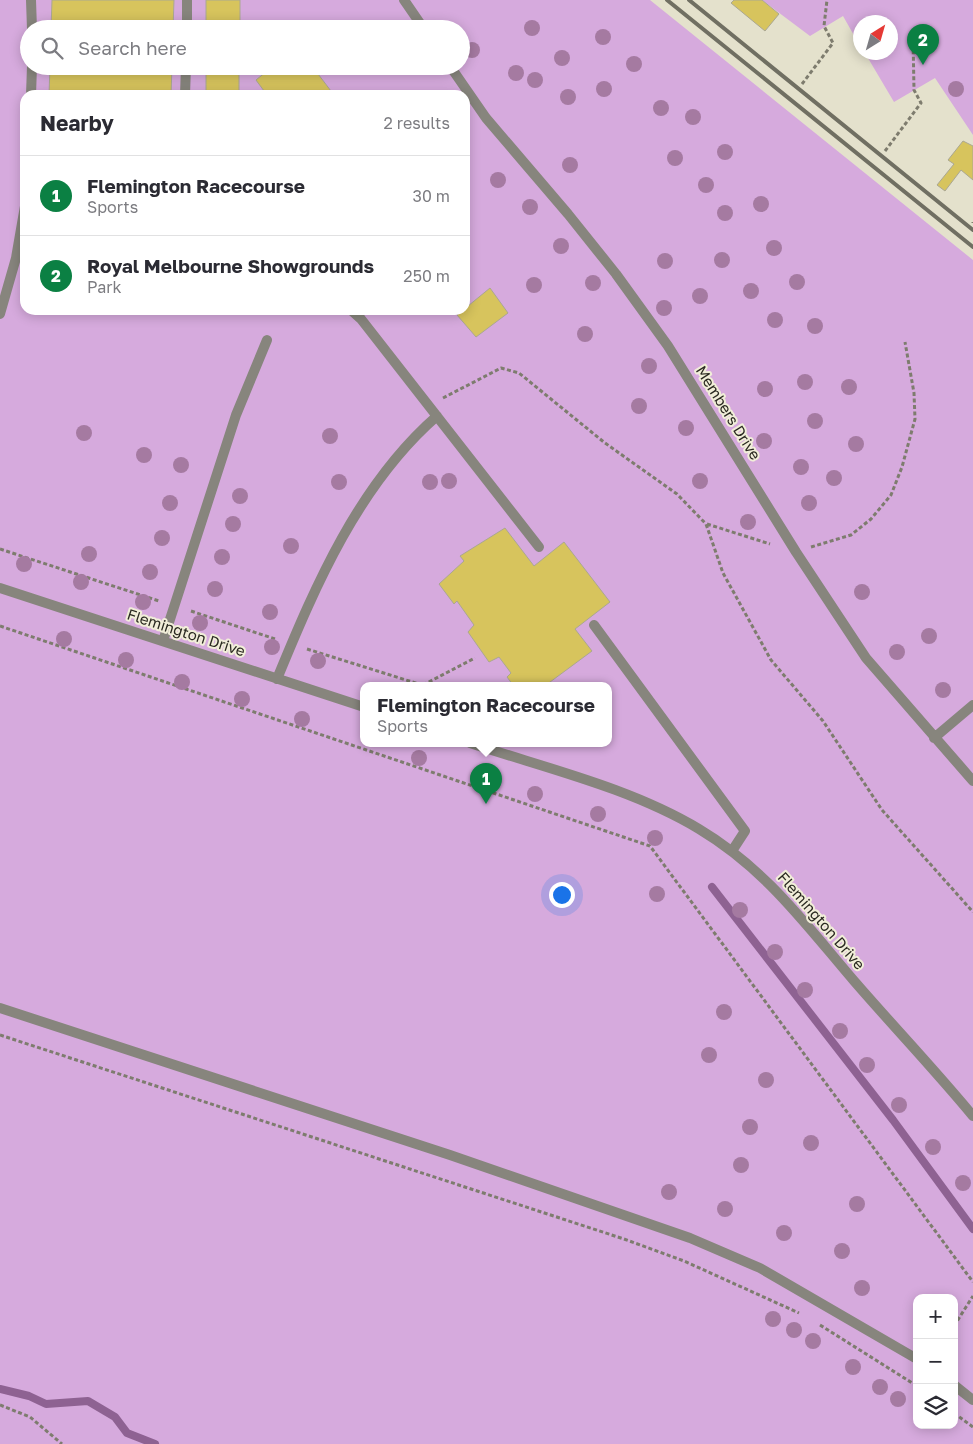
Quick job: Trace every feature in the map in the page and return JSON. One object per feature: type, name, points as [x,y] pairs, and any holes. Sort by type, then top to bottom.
[{"type":"lane","points":[[31,0],[32,20]]},
{"type":"lane","points":[[187,0],[187,20]]},
{"type":"lane","points":[[404,0],[418,20]]},
{"type":"lane","points":[[31,90],[32,75]]},
{"type":"lane","points":[[185,90],[186,75]]},
{"type":"lane","name":"Members Drive","points":[[456,75],[467,90]]},
{"type":"lane","name":"Members Drive","points":[[470,95],[486,118],[586,237],[668,346],[796,552],[866,658],[973,781]]},
{"type":"lane","points":[[0,314],[16,258],[20,235]]},
{"type":"lane","points":[[356,315],[438,416],[539,547]]},
{"type":"lane","points":[[163,641],[236,415],[267,340]]},
{"type":"lane","points":[[277,679],[304,612],[328,565],[370,494],[394,458],[438,416]]},
{"type":"lane","name":"Flemington Drive","points":[[0,588],[360,706]]},
{"type":"lane","points":[[594,625],[745,831],[732,851]]},
{"type":"lane","points":[[934,738],[973,705]]},
{"type":"lane","name":"Flemington Drive","points":[[482,747],[642,800],[700,829],[732,851],[762,876],[794,908],[854,981],[973,1116]]},
{"type":"lane","points":[[0,1008],[450,1155],[690,1238],[760,1268],[913,1356]]},
{"type":"lane","points":[[958,1389],[973,1400]]},
{"type":"path","points":[[802,84],[833,43],[824,26],[827,0]]},
{"type":"path","points":[[885,151],[921,103],[914,90],[913,37]]},
{"type":"path","points":[[706,524],[796,552],[850,534],[871,519],[891,495],[902,467],[915,419],[914,393],[905,342]]},
{"type":"path","points":[[429,406],[501,368],[519,373],[605,443],[677,494],[706,524],[723,573],[772,660],[823,721],[882,810],[973,912]]},
{"type":"path","points":[[0,550],[412,682]]},
{"type":"path","points":[[0,626],[650,846],[973,1282]]},
{"type":"path","points":[[428,682],[475,658]]},
{"type":"path","points":[[0,1035],[624,1238],[684,1261],[800,1314]]},
{"type":"path","points":[[958,1320],[973,1296]]},
{"type":"path","points":[[816,1323],[914,1384]]},
{"type":"path","points":[[0,1405],[30,1417],[62,1444]]},
{"type":"path","points":[[958,1416],[973,1427]]},
{"type":"shaded area","points":[[0,0],[650,0],[973,260],[973,1444],[0,1444]]},
{"type":"shaded area","points":[[762,0],[973,0],[973,135],[935,78],[894,102],[869,60],[898,60],[898,15],[853,15],[853,34],[843,16],[810,36]]},
{"type":"building","points":[[52,0],[174,0],[173,20],[51,20]]},
{"type":"building","points":[[206,0],[240,0],[240,20],[206,20]]},
{"type":"building","points":[[734,0],[762,0],[779,14],[765,31],[731,3]]},
{"type":"building","points":[[50,75],[172,75],[171,90],[49,90]]},
{"type":"building","points":[[206,75],[239,75],[239,90],[206,90]]},
{"type":"building","points":[[262,75],[319,75],[330,90],[263,90],[256,80]]},
{"type":"building","points":[[963,141],[973,146],[973,180],[961,170],[945,191],[937,185],[954,164],[948,160]]},
{"type":"building","points":[[490,288],[508,313],[476,337],[457,315],[470,315],[470,304]]},
{"type":"building","points":[[505,528],[534,566],[564,542],[610,602],[575,629],[592,651],[550,682],[511,682],[507,677],[511,673],[499,657],[489,662],[468,632],[474,625],[457,601],[454,604],[439,584],[464,561],[460,556]]},
{"type":"waterway","points":[[712,887],[893,1120],[973,1229]]},
{"type":"waterway","points":[[0,1389],[29,1396],[46,1404],[88,1401],[115,1417],[127,1433],[155,1444]]},
{"type":"railway","points":[[667,0],[973,247]]},
{"type":"railway","points":[[689,0],[973,230]]},
{"type":"place","name":"Royal Melbourne Showgrounds","points":[[923,65]]},
{"type":"place","name":"Flemington Racecourse","points":[[486,804]]}]
